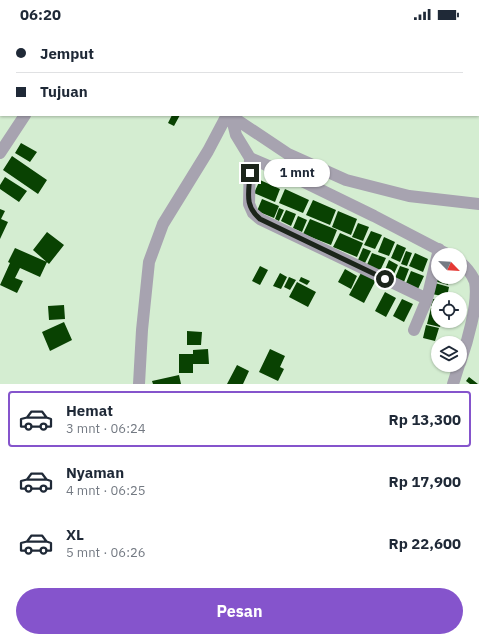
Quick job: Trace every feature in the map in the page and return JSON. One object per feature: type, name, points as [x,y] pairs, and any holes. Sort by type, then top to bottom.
[{"type":"street","points":[[0,153],[24,116]]},
{"type":"street","points":[[139,384],[142,330],[149,262],[163,224],[229,116]]},
{"type":"street","points":[[230,116],[236,135],[250,158],[249,204],[253,213],[260,219],[427,299]]},
{"type":"street","points":[[231,116],[288,154],[346,180],[409,196],[479,204]]},
{"type":"street","points":[[250,158],[292,176],[367,212],[436,248]]},
{"type":"street","points":[[467,267],[479,272]]},
{"type":"street","points":[[467,271],[475,282],[477,295],[472,325],[467,341]]},
{"type":"street","points":[[414,330],[432,284]]},
{"type":"street","points":[[454,384],[458,372]]},
{"type":"building","points":[[172,116],[179,116],[174,126],[168,123]]},
{"type":"building","points":[[21,143],[37,152],[30,162],[15,153]]},
{"type":"building","points":[[12,156],[47,180],[38,194],[3,170]]},
{"type":"building","points":[[5,177],[27,191],[19,202],[0,189],[0,185]]},
{"type":"building","points":[[260,180],[280,189],[275,202],[254,193]]},
{"type":"building","points":[[285,189],[309,200],[303,213],[279,203]]},
{"type":"building","points":[[262,199],[279,206],[274,218],[257,211]]},
{"type":"building","points":[[313,200],[336,210],[330,225],[306,215]]},
{"type":"building","points":[[279,208],[284,210],[279,221],[275,219]]},
{"type":"building","points":[[0,209],[5,211],[1,219],[8,222],[0,239]]},
{"type":"building","points":[[286,210],[296,214],[291,226],[281,221]]},
{"type":"building","points":[[338,211],[357,219],[351,235],[332,227]]},
{"type":"building","points":[[298,216],[307,220],[302,232],[293,228]]},
{"type":"building","points":[[310,219],[337,230],[331,245],[303,234]]},
{"type":"building","points":[[358,223],[369,227],[363,241],[352,237]]},
{"type":"building","points":[[371,231],[382,235],[375,249],[364,245]]},
{"type":"building","points":[[47,232],[64,245],[49,264],[33,250]]},
{"type":"building","points":[[340,233],[363,243],[357,257],[333,247]]},
{"type":"building","points":[[384,237],[395,242],[389,256],[378,252]]},
{"type":"building","points":[[397,244],[406,248],[400,262],[391,258]]},
{"type":"building","points":[[15,248],[47,262],[40,277],[20,268],[15,278],[23,281],[17,293],[0,285],[10,263],[8,262]]},
{"type":"building","points":[[363,248],[371,251],[365,263],[358,260]]},
{"type":"building","points":[[406,251],[412,253],[407,266],[401,264]]},
{"type":"building","points":[[372,253],[386,258],[379,273],[366,267]]},
{"type":"building","points":[[415,253],[428,259],[423,272],[409,266]]},
{"type":"building","points":[[389,260],[398,265],[393,276],[384,272]]},
{"type":"building","points":[[260,266],[268,270],[260,285],[252,281]]},
{"type":"building","points":[[400,266],[409,269],[404,282],[395,278]]},
{"type":"building","points":[[345,269],[357,276],[351,289],[338,282]]},
{"type":"building","points":[[411,271],[424,276],[418,289],[406,283]]},
{"type":"building","points":[[280,273],[287,277],[281,289],[273,286]]},
{"type":"building","points":[[361,273],[376,280],[364,303],[349,295]]},
{"type":"building","points":[[289,277],[296,280],[290,290],[284,287]]},
{"type":"building","points":[[301,277],[310,281],[307,285],[299,281]]},
{"type":"building","points":[[297,282],[316,292],[308,307],[289,297]]},
{"type":"building","points":[[435,284],[449,287],[448,292],[433,292]]},
{"type":"building","points":[[385,292],[396,298],[386,317],[375,311]]},
{"type":"building","points":[[402,299],[413,304],[404,322],[393,316]]},
{"type":"building","points":[[64,305],[65,319],[49,320],[48,306]]},
{"type":"building","points":[[431,308],[431,325],[427,324]]},
{"type":"building","points":[[64,322],[72,340],[50,351],[42,332]]},
{"type":"building","points":[[426,325],[431,326],[431,328],[439,328],[437,336],[431,336],[431,340],[423,338]]},
{"type":"building","points":[[187,331],[202,332],[201,345],[187,345]]},
{"type":"building","points":[[208,349],[209,364],[193,364],[193,373],[179,373],[179,354],[193,354],[193,350]]},
{"type":"building","points":[[270,349],[285,356],[280,367],[284,369],[278,381],[259,372]]},
{"type":"building","points":[[237,365],[249,371],[243,384],[227,384]]},
{"type":"building","points":[[179,375],[181,384],[153,384],[152,381]]},
{"type":"building","points":[[469,377],[478,384],[470,384],[466,381]]},
{"type":"route","points":[[250,173],[249,204],[253,213],[260,219],[385,279]]}]
